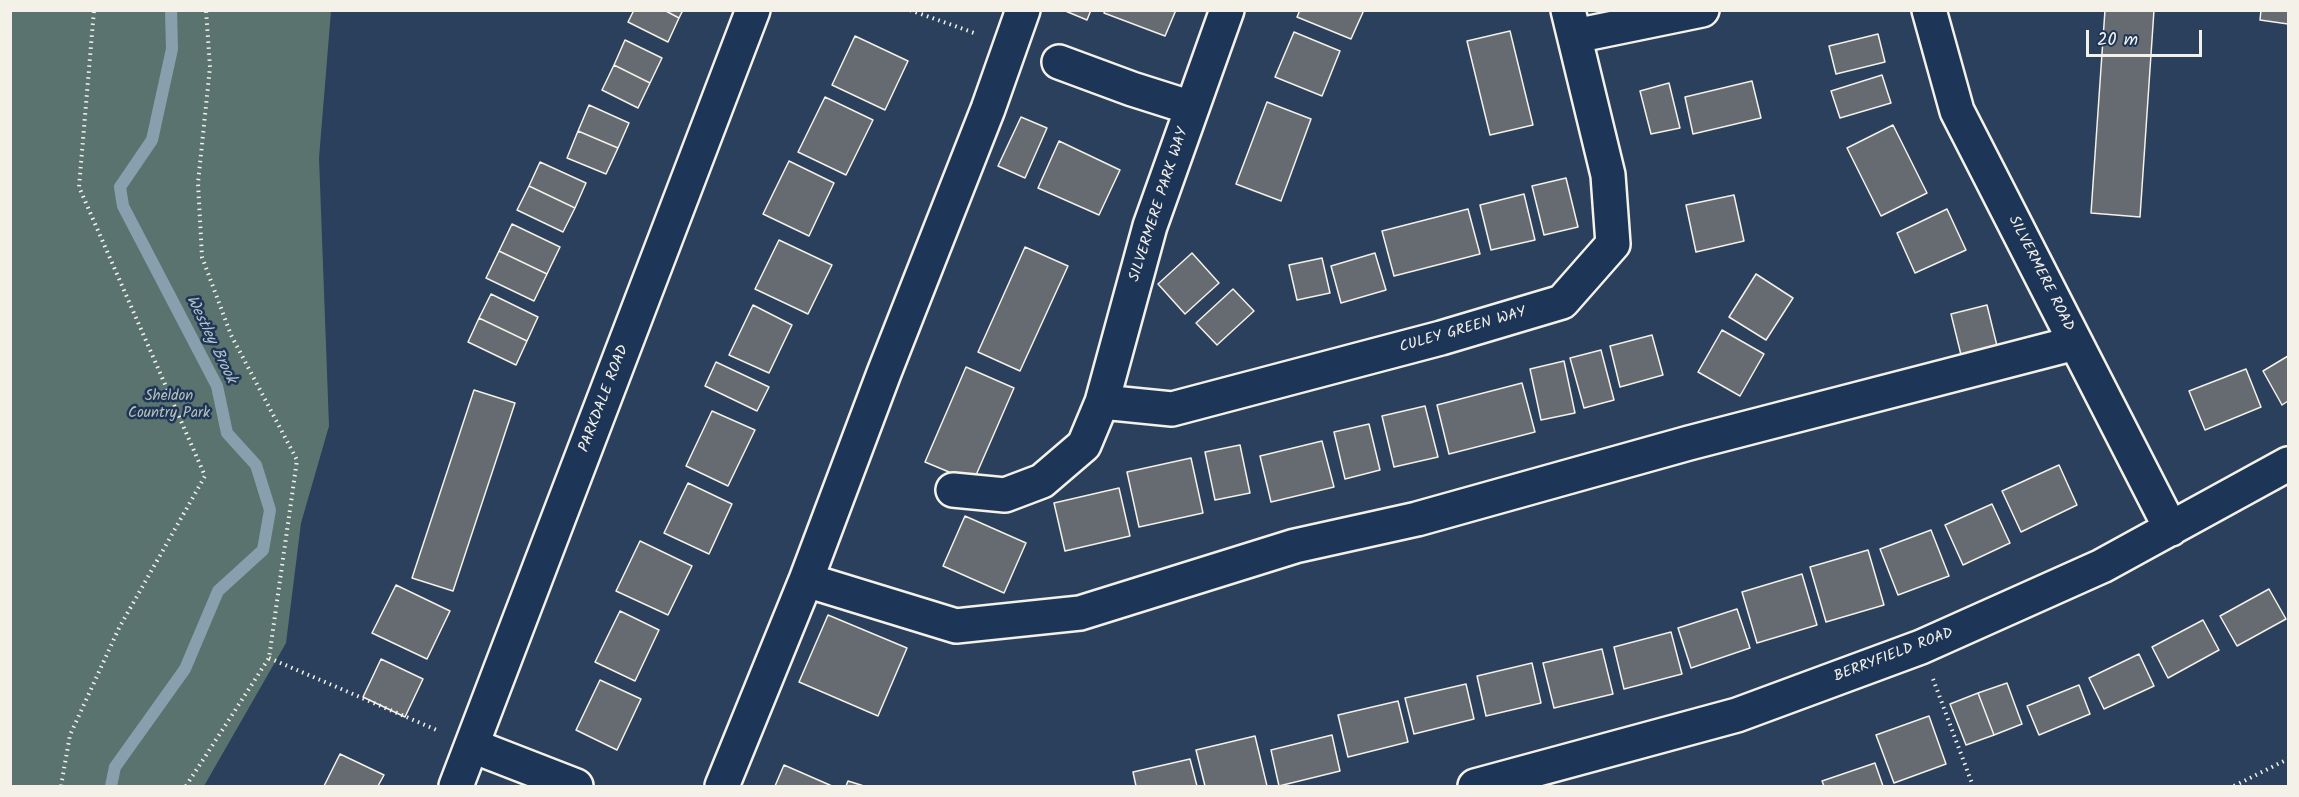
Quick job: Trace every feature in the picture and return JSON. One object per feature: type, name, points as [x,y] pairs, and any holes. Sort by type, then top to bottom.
[{"type":"street","name":"PARKDALE ROAD","points":[[456,786],[753,10]]},
{"type":"street","points":[[722,786],[806,580],[988,109],[1023,10]]},
{"type":"street","name":"SILVERMERE PARK WAY","points":[[1102,402],[1150,226],[1227,10]]},
{"type":"street","points":[[1571,23],[1702,10]]},
{"type":"street","name":"SILVERMERE ROAD","points":[[1929,10],[1957,111],[2171,529]]},
{"type":"street","name":"CULEY GREEN WAY","points":[[1102,402],[1172,409],[1441,338],[1562,302],[1613,244],[1608,175],[1571,23]]},
{"type":"street","points":[[1059,62],[1192,108]]},
{"type":"street","points":[[806,580],[956,626],[1080,613],[1295,546],[1417,519],[1689,443],[2075,342]]},
{"type":"street","points":[[953,490],[1005,495],[1042,481],[1084,445],[1102,402]]},
{"type":"street","name":"BERRYFIELD ROAD","points":[[1476,786],[1737,715],[1921,648],[2102,566],[2289,464]]},
{"type":"street","points":[[473,746],[576,786]]},
{"type":"path","points":[[61,786],[70,735],[119,628],[205,476],[79,187],[94,10]]},
{"type":"path","points":[[186,786],[269,658],[297,460],[231,335],[202,257],[198,183],[210,67],[206,10]]},
{"type":"path","points":[[910,10],[1010,45]]},
{"type":"path","points":[[1921,648],[1973,786]]},
{"type":"path","points":[[269,658],[473,746]]},
{"type":"path","points":[[2234,786],[2289,759]]},
{"type":"green space","name":"Sheldon Country Park","points":[[10,11],[331,11],[319,158],[329,426],[301,523],[286,643],[204,786],[11,786]]},
{"type":"building","points":[[634,10],[664,10],[679,18],[668,42],[628,22]]},
{"type":"building","points":[[664,10],[683,10],[679,18]]},
{"type":"building","points":[[1063,10],[1091,10],[1087,20]]},
{"type":"building","points":[[1105,10],[1176,10],[1165,36],[1104,13]]},
{"type":"building","points":[[1300,10],[1364,10],[1351,39],[1297,17]]},
{"type":"building","points":[[2105,10],[2154,10],[2140,217],[2091,213]]},
{"type":"building","points":[[2261,10],[2288,10],[2288,24],[2260,20]]},
{"type":"building","points":[[1510,31],[1533,125],[1490,135],[1467,41]]},
{"type":"building","points":[[1294,32],[1340,51],[1322,96],[1275,77]]},
{"type":"building","points":[[1878,34],[1885,62],[1836,74],[1829,46]]},
{"type":"building","points":[[855,36],[908,61],[885,110],[832,85]]},
{"type":"building","points":[[625,40],[662,58],[650,83],[614,65]]},
{"type":"building","points":[[614,65],[650,83],[638,108],[602,90]]},
{"type":"building","points":[[1882,75],[1891,103],[1840,118],[1831,91]]},
{"type":"building","points":[[1752,81],[1761,118],[1693,134],[1685,97]]},
{"type":"building","points":[[1669,83],[1680,128],[1651,134],[1640,91]]},
{"type":"building","points":[[825,97],[873,120],[846,175],[798,152]]},
{"type":"building","points":[[1267,102],[1311,119],[1281,201],[1236,184]]},
{"type":"building","points":[[589,105],[629,123],[618,148],[578,131]]},
{"type":"building","points":[[1021,117],[1047,128],[1025,178],[998,166]]},
{"type":"building","points":[[1893,125],[1927,193],[1881,216],[1847,148]]},
{"type":"building","points":[[578,131],[618,148],[606,174],[567,158]]},
{"type":"building","points":[[1059,141],[1120,170],[1099,215],[1038,188]]},
{"type":"building","points":[[789,161],[834,183],[809,236],[763,214]]},
{"type":"building","points":[[540,162],[586,183],[575,208],[529,186]]},
{"type":"building","points":[[1566,178],[1578,227],[1544,235],[1532,186]]},
{"type":"building","points":[[529,186],[575,208],[563,232],[517,210]]},
{"type":"building","points":[[1524,194],[1535,240],[1491,250],[1480,205]]},
{"type":"building","points":[[1734,195],[1744,241],[1696,252],[1686,205]]},
{"type":"building","points":[[1468,209],[1480,254],[1394,276],[1382,231]]},
{"type":"building","points":[[1947,209],[1966,250],[1915,273],[1897,233]]},
{"type":"building","points":[[512,224],[560,247],[547,274],[499,251]]},
{"type":"building","points":[[779,240],[832,265],[808,314],[755,289]]},
{"type":"building","points":[[1025,247],[1068,266],[1020,371],[978,352]]},
{"type":"building","points":[[499,251],[547,274],[534,301],[486,278]]},
{"type":"building","points":[[1192,253],[1219,283],[1185,314],[1158,284]]},
{"type":"building","points":[[1375,253],[1386,290],[1341,303],[1331,266]]},
{"type":"building","points":[[1322,258],[1330,293],[1297,300],[1289,265]]},
{"type":"building","points":[[1756,274],[1793,298],[1766,340],[1729,317]]},
{"type":"building","points":[[1233,289],[1254,311],[1217,345],[1196,323]]},
{"type":"building","points":[[491,294],[538,317],[527,341],[479,318]]},
{"type":"building","points":[[753,305],[792,325],[769,373],[729,355]]},
{"type":"building","points":[[1987,305],[1999,354],[1963,363],[1951,314]]},
{"type":"building","points":[[479,318],[527,341],[516,365],[468,342]]},
{"type":"building","points":[[1722,330],[1764,354],[1740,396],[1698,372]]},
{"type":"building","points":[[1652,335],[1663,375],[1620,387],[1610,346]]},
{"type":"building","points":[[1601,350],[1614,400],[1584,408],[1570,358]]},
{"type":"building","points":[[2288,356],[2288,401],[2282,405],[2263,371]]},
{"type":"building","points":[[1564,361],[1575,413],[1541,420],[1530,369]]},
{"type":"building","points":[[716,362],[769,387],[757,411],[705,386]]},
{"type":"building","points":[[966,367],[1014,388],[973,482],[925,462]]},
{"type":"building","points":[[2246,369],[2261,407],[2205,430],[2189,391]]},
{"type":"building","points":[[1522,383],[1535,432],[1449,454],[1437,405]]},
{"type":"building","points":[[474,390],[515,403],[453,591],[412,578]]},
{"type":"building","points":[[1425,406],[1438,457],[1394,467],[1382,416]]},
{"type":"building","points":[[712,411],[755,430],[728,486],[686,466]]},
{"type":"building","points":[[1369,424],[1380,470],[1345,479],[1334,432]]},
{"type":"building","points":[[1322,441],[1334,487],[1271,502],[1260,456]]},
{"type":"building","points":[[1240,445],[1250,493],[1215,500],[1205,452]]},
{"type":"building","points":[[1191,458],[1203,513],[1139,527],[1127,472]]},
{"type":"building","points":[[2059,465],[2077,505],[2021,532],[2002,491]]},
{"type":"building","points":[[688,483],[732,504],[709,554],[664,533]]},
{"type":"building","points":[[1119,488],[1130,536],[1065,551],[1054,503]]},
{"type":"building","points":[[1992,504],[2010,543],[1963,565],[1945,525]]},
{"type":"building","points":[[965,516],[1026,543],[1004,593],[943,566]]},
{"type":"building","points":[[1931,530],[1949,576],[1898,595],[1880,549]]},
{"type":"building","points":[[640,541],[692,566],[668,615],[616,591]]},
{"type":"building","points":[[1868,550],[1884,605],[1826,622],[1810,567]]},
{"type":"building","points":[[1802,574],[1817,625],[1757,643],[1742,592]]},
{"type":"building","points":[[396,585],[450,611],[427,659],[372,633]]},
{"type":"building","points":[[2269,589],[2286,619],[2237,646],[2220,616]]},
{"type":"building","points":[[1737,609],[1750,648],[1691,668],[1678,628]]},
{"type":"building","points":[[620,611],[659,630],[635,681],[595,662]]},
{"type":"building","points":[[828,615],[907,648],[878,716],[799,682]]},
{"type":"building","points":[[2203,620],[2219,650],[2168,678],[2152,647]]},
{"type":"building","points":[[1671,632],[1682,674],[1624,689],[1614,647]]},
{"type":"building","points":[[1602,649],[1613,694],[1554,708],[1543,663]]},
{"type":"building","points":[[2139,654],[2154,686],[2104,709],[2089,678]]},
{"type":"building","points":[[381,659],[423,679],[405,717],[363,697]]},
{"type":"building","points":[[1532,663],[1541,703],[1486,716],[1477,676]]},
{"type":"building","points":[[600,680],[641,699],[617,750],[576,730]]},
{"type":"building","points":[[2007,683],[2022,724],[1994,735],[1978,693]]},
{"type":"building","points":[[1466,684],[1474,719],[1414,734],[1405,698]]},
{"type":"building","points":[[2079,685],[2090,714],[2039,735],[2027,706]]},
{"type":"building","points":[[1978,693],[1994,735],[1966,745],[1950,704]]},
{"type":"building","points":[[1398,701],[1408,742],[1348,757],[1338,715]]},
{"type":"building","points":[[1929,716],[1946,764],[1894,783],[1876,735]]},
{"type":"building","points":[[1332,735],[1340,771],[1279,786],[1271,750]]},
{"type":"building","points":[[1255,736],[1267,786],[1205,786],[1196,750]]},
{"type":"building","points":[[340,754],[384,775],[378,786],[324,786]]},
{"type":"building","points":[[1190,759],[1197,786],[1136,786],[1133,772]]},
{"type":"building","points":[[1875,763],[1883,786],[1824,786],[1822,781]]},
{"type":"building","points":[[784,765],[832,786],[775,786]]},
{"type":"building","points":[[848,781],[864,786],[846,786]]},
{"type":"waterway","name":"Westley Brook","points":[[111,786],[115,767],[185,669],[218,591],[263,550],[270,510],[256,465],[227,433],[217,386],[123,206],[120,187],[152,140],[172,49],[171,10]]}]
